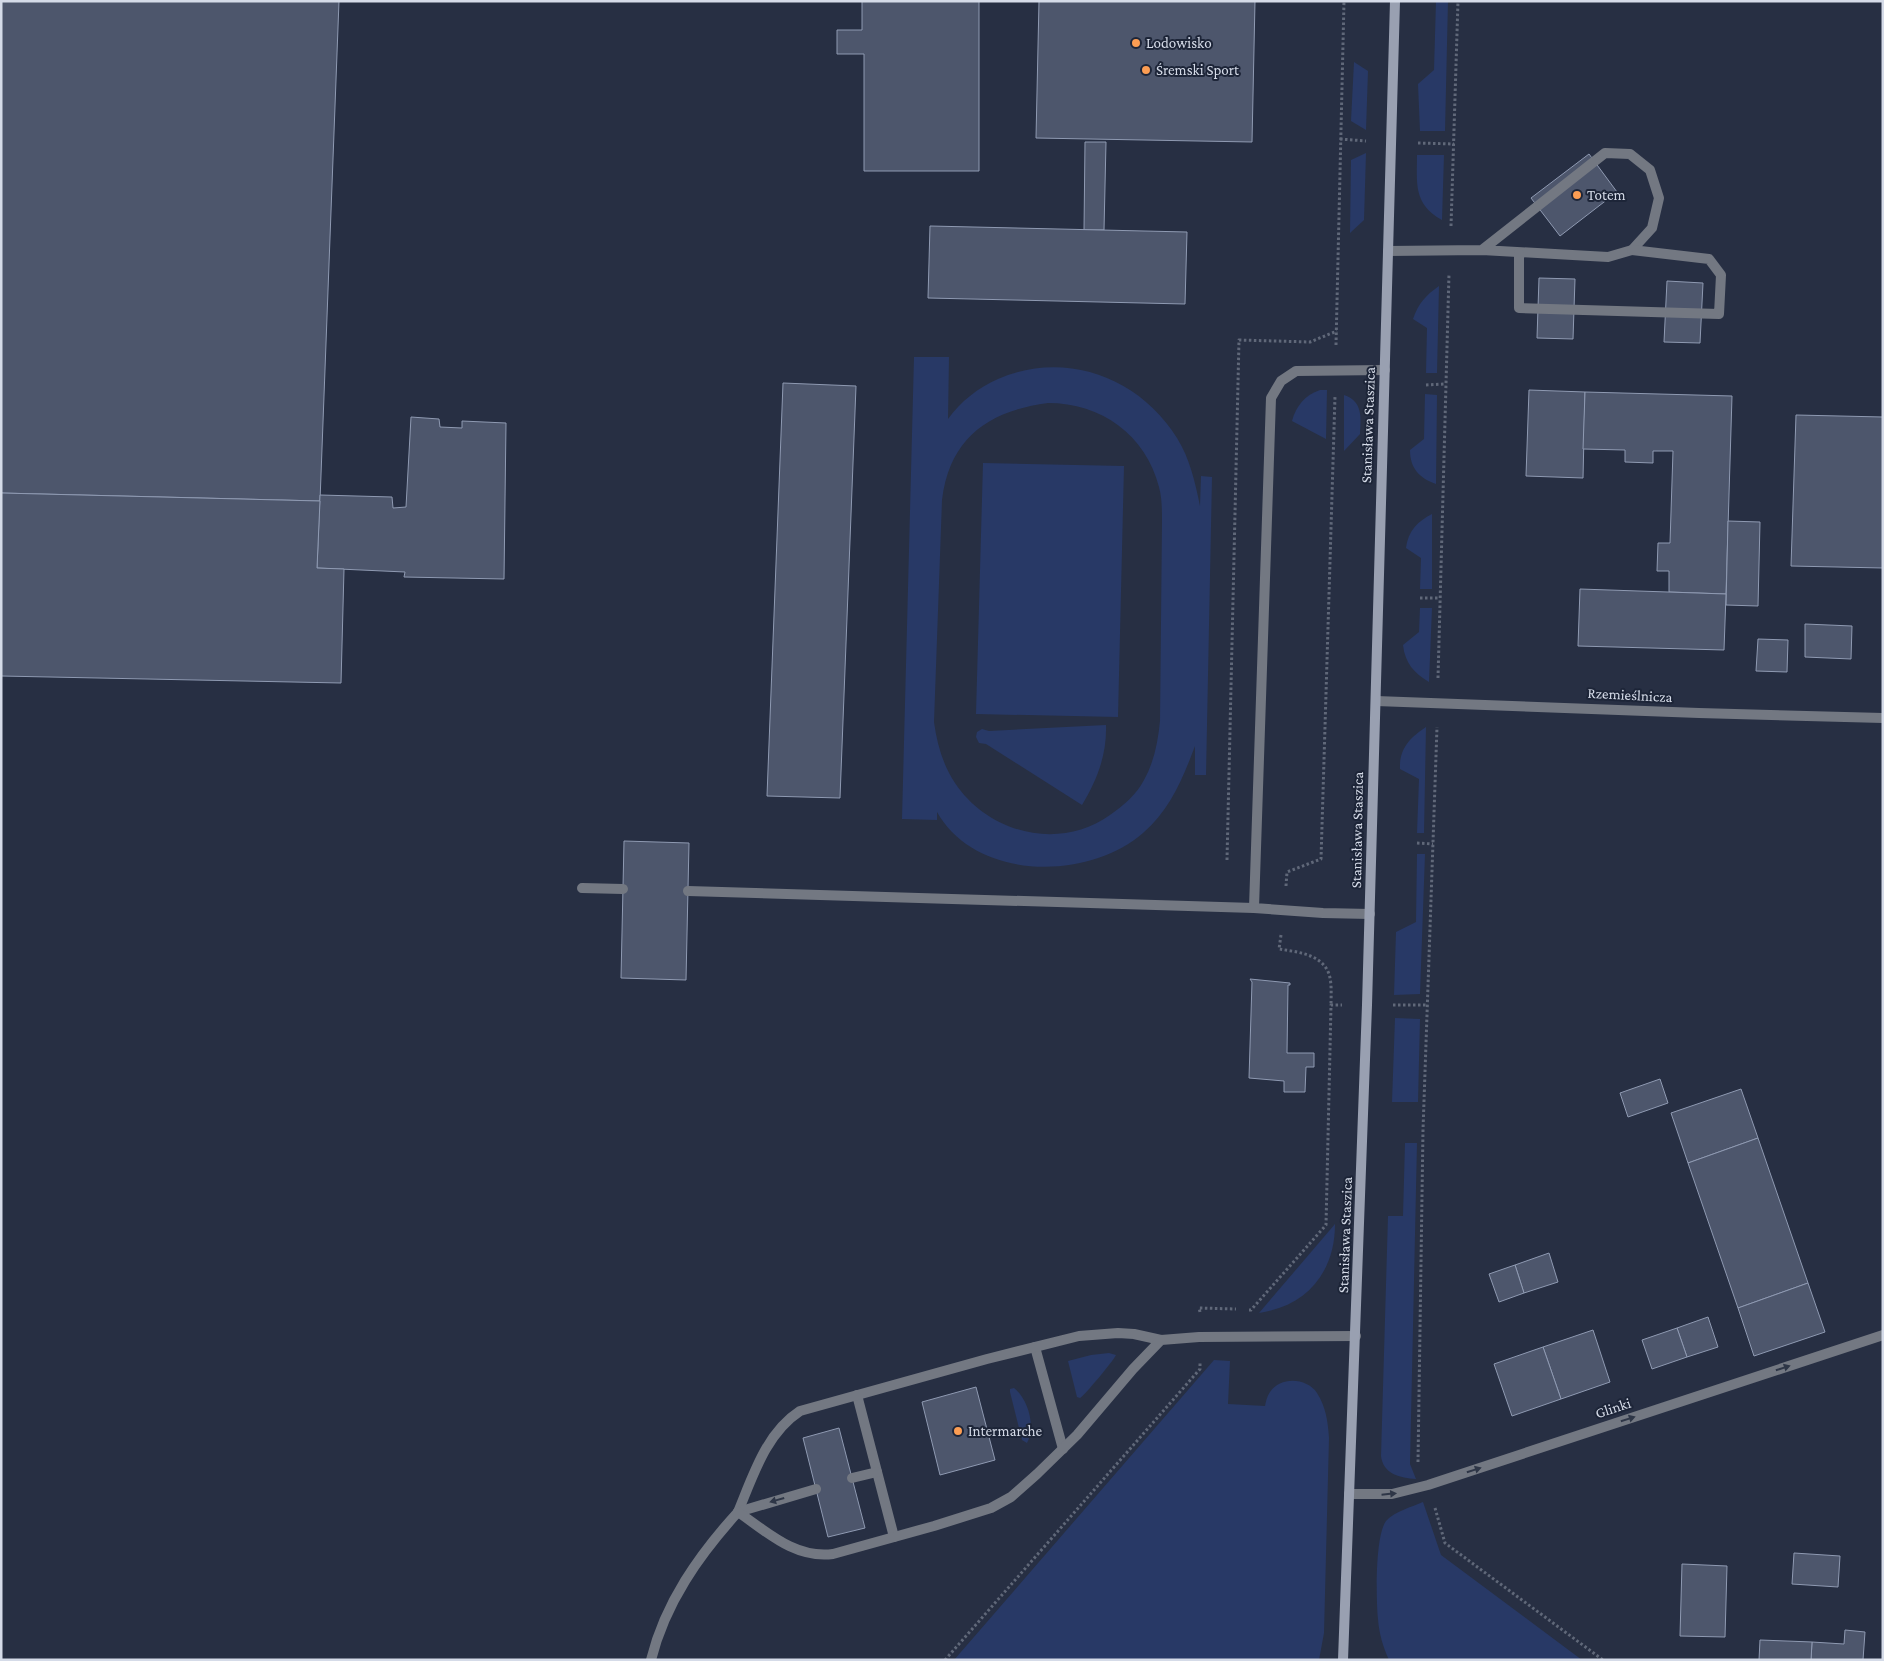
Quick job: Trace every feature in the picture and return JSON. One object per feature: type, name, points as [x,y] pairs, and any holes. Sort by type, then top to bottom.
[{"type":"main road","name":"Stanisława Staszica","points":[[1343,1660],[1370,914],[1395,1]]},
{"type":"street","points":[[1482,250],[1605,153],[1630,154],[1650,170],[1659,198],[1652,228],[1632,250]]},
{"type":"street","points":[[1388,251],[1482,250],[1519,252],[1608,257],[1632,250],[1709,258],[1721,275],[1720,314],[1519,308],[1519,252]]},
{"type":"street","points":[[1254,908],[1271,398],[1281,381],[1296,371],[1385,370]]},
{"type":"street","name":"Rzemieślnicza","points":[[1376,701],[1699,714],[1883,718]]},
{"type":"street","points":[[582,888],[623,889]]},
{"type":"street","points":[[688,891],[1254,908],[1370,914]]},
{"type":"street","points":[[651,1660],[667,1615],[687,1575],[722,1529],[738,1512],[761,1458],[779,1429],[800,1411],[856,1394],[1079,1336],[1134,1334],[1161,1340],[1199,1337],[1356,1336]]},
{"type":"street","name":"Glinki","points":[[1349,1494],[1392,1494],[1428,1485],[1883,1335]]},
{"type":"street","points":[[738,1512],[777,1539],[806,1554],[820,1556],[894,1537],[992,1508],[1011,1497],[1062,1449],[1161,1340]]},
{"type":"street","points":[[1035,1347],[1062,1449]]},
{"type":"street","points":[[856,1394],[894,1537]]},
{"type":"street","points":[[852,1478],[877,1472]]},
{"type":"street","points":[[738,1512],[816,1489]]},
{"type":"path","points":[[1336,346],[1344,1]]},
{"type":"path","points":[[1458,1],[1445,384],[1438,702],[1427,1005],[1417,1461],[1428,1485],[1446,1543],[1603,1660]]},
{"type":"path","points":[[1340,139],[1366,141]]},
{"type":"path","points":[[1418,143],[1454,144]]},
{"type":"path","points":[[1426,385],[1445,384]]},
{"type":"path","points":[[1286,886],[1287,872],[1321,859],[1336,391]]},
{"type":"path","points":[[1420,598],[1440,598]]},
{"type":"path","points":[[1417,843],[1433,844]]},
{"type":"path","points":[[1200,1316],[1199,1308],[1251,1310],[1326,1226],[1331,1005],[1329,974],[1324,965],[1307,954],[1279,949],[1281,934]]},
{"type":"path","points":[[1331,1005],[1344,1005]]},
{"type":"path","points":[[1393,1005],[1427,1005]]},
{"type":"path","points":[[945,1660],[1200,1369],[1200,1361]]},
{"type":"shaded area","points":[[1436,1],[1448,1],[1445,131],[1420,131],[1418,84],[1434,70]]},
{"type":"shaded area","points":[[1354,62],[1368,71],[1366,130],[1351,121]]},
{"type":"shaded area","points":[[1366,153],[1364,220],[1350,233],[1351,160]]},
{"type":"shaded area","points":[[1417,155],[1444,155],[1442,220],[1433,214],[1421,200],[1417,184]]},
{"type":"shaded area","points":[[1439,286],[1437,373],[1426,373],[1427,328],[1413,319],[1423,300]]},
{"type":"shaded area","points":[[914,357],[949,357],[948,419],[964,401],[984,387],[998,379],[1023,371],[1049,367],[1074,369],[1098,375],[1121,385],[1142,399],[1161,417],[1177,438],[1189,462],[1200,506],[1201,476],[1212,477],[1206,775],[1195,775],[1195,746],[1175,793],[1161,814],[1143,833],[1120,849],[1093,860],[1064,866],[1034,866],[1005,862],[978,851],[955,835],[937,812],[937,820],[902,819]],"holes":[[[1048,403],[1067,404],[1103,416],[1132,438],[1144,452],[1153,468],[1159,487],[1162,518],[1160,721],[1153,759],[1141,785],[1129,799],[1110,815],[1090,826],[1069,832],[1048,834],[1026,832],[1006,825],[987,815],[969,800],[955,783],[941,754],[934,722],[942,500],[946,478],[954,459],[963,444],[976,431],[991,421],[1027,407]]]},
{"type":"shaded area","points":[[1320,390],[1327,390],[1326,439],[1292,421],[1302,402]]},
{"type":"shaded area","points":[[1425,394],[1437,395],[1436,484],[1420,475],[1414,467],[1410,456],[1410,450],[1424,439]]},
{"type":"shaded area","points":[[1344,395],[1355,401],[1360,411],[1361,422],[1360,434],[1344,451]]},
{"type":"shaded area","points":[[983,463],[1124,466],[1118,717],[976,714]]},
{"type":"shaded area","points":[[1432,514],[1432,589],[1420,589],[1421,558],[1406,548],[1411,532],[1422,520]]},
{"type":"shaded area","points":[[1420,608],[1432,608],[1429,682],[1411,667],[1403,645],[1419,632]]},
{"type":"shaded area","points":[[1106,725],[1105,747],[1100,767],[1082,805],[986,744],[979,743],[976,737],[977,732],[982,729],[989,731]]},
{"type":"shaded area","points":[[1426,727],[1424,833],[1417,833],[1419,779],[1400,769],[1400,762],[1407,744]]},
{"type":"shaded area","points":[[1417,854],[1425,854],[1420,994],[1394,995],[1396,932],[1416,922]]},
{"type":"shaded area","points":[[1395,1018],[1420,1019],[1418,1102],[1392,1102]]},
{"type":"shaded area","points":[[1405,1143],[1417,1143],[1410,1464],[1416,1479],[1404,1478],[1393,1474],[1385,1467],[1381,1456],[1388,1216],[1403,1216]]},
{"type":"shaded area","points":[[1335,1224],[1334,1241],[1330,1257],[1324,1271],[1315,1284],[1291,1303],[1259,1313]]},
{"type":"shaded area","points":[[1109,1353],[1116,1355],[1087,1391],[1080,1398],[1077,1397],[1068,1361]]},
{"type":"shaded area","points":[[1214,1360],[1230,1361],[1228,1404],[1265,1406],[1268,1395],[1275,1387],[1287,1381],[1294,1381],[1307,1384],[1313,1388],[1320,1398],[1324,1409],[1329,1438],[1324,1633],[1319,1660],[954,1660]]},
{"type":"shaded area","points":[[1014,1388],[1027,1406],[1031,1421],[1030,1436],[1027,1443],[1022,1440],[1010,1392],[1010,1389]]},
{"type":"shaded area","points":[[1423,1502],[1441,1555],[1582,1660],[1389,1660],[1379,1629],[1378,1619],[1378,1553],[1382,1529],[1386,1521],[1399,1512]]},
{"type":"building","points":[[1,1],[339,1],[320,501],[1,493]]},
{"type":"building","points":[[862,1],[979,1],[979,171],[864,171],[864,54],[837,54],[837,30],[862,30]]},
{"type":"building","name":"Śremski Sport","points":[[1039,1],[1255,1],[1252,142],[1036,138]]},
{"type":"building","points":[[1085,142],[1106,142],[1104,230],[1084,230]]},
{"type":"building","points":[[1589,154],[1617,192],[1560,236],[1531,198]]},
{"type":"building","points":[[930,226],[1187,232],[1185,304],[928,298]]},
{"type":"building","points":[[1539,278],[1575,279],[1573,339],[1537,338]]},
{"type":"building","points":[[1667,281],[1703,283],[1700,343],[1664,342]]},
{"type":"building","points":[[783,383],[856,386],[840,798],[767,796]]},
{"type":"building","points":[[1529,390],[1585,392],[1583,478],[1526,476]]},
{"type":"building","points":[[1585,392],[1732,396],[1726,594],[1669,592],[1669,571],[1657,571],[1658,543],[1670,543],[1673,451],[1653,451],[1653,463],[1625,462],[1625,450],[1583,449]]},
{"type":"building","points":[[1796,415],[1883,417],[1883,568],[1791,566]]},
{"type":"building","points":[[411,417],[439,419],[440,427],[462,428],[462,421],[506,423],[504,579],[404,577],[405,572],[317,568],[320,495],[392,497],[393,508],[406,507]]},
{"type":"building","points":[[1,493],[320,501],[317,568],[344,569],[341,683],[1,676]]},
{"type":"building","points":[[1728,521],[1760,522],[1758,606],[1726,605]]},
{"type":"building","points":[[1580,589],[1726,594],[1724,650],[1578,646]]},
{"type":"building","points":[[1805,624],[1852,626],[1851,659],[1805,657]]},
{"type":"building","points":[[1758,639],[1788,640],[1787,672],[1756,671]]},
{"type":"building","points":[[624,841],[689,843],[686,980],[621,978]]},
{"type":"building","points":[[1250,979],[1290,983],[1288,985],[1287,1053],[1314,1053],[1314,1067],[1306,1067],[1305,1092],[1284,1092],[1284,1081],[1249,1078],[1252,982]]},
{"type":"building","points":[[1660,1079],[1668,1103],[1628,1117],[1620,1093]]},
{"type":"building","points":[[1741,1089],[1758,1138],[1688,1163],[1671,1113]]},
{"type":"building","points":[[1758,1138],[1808,1283],[1738,1308],[1688,1163]]},
{"type":"building","points":[[1549,1253],[1558,1282],[1524,1293],[1515,1265]]},
{"type":"building","points":[[1515,1265],[1524,1293],[1499,1302],[1489,1274]]},
{"type":"building","points":[[1808,1283],[1825,1332],[1754,1356],[1738,1308]]},
{"type":"building","points":[[1708,1317],[1718,1347],[1687,1357],[1677,1328]]},
{"type":"building","points":[[1677,1328],[1687,1357],[1652,1369],[1642,1340]]},
{"type":"building","points":[[1593,1330],[1610,1382],[1561,1399],[1543,1347]]},
{"type":"building","points":[[1543,1347],[1561,1399],[1512,1416],[1494,1364]]},
{"type":"building","name":"Intermarche","points":[[976,1387],[995,1460],[940,1475],[922,1402]]},
{"type":"building","points":[[839,1428],[865,1528],[828,1537],[803,1438]]},
{"type":"building","points":[[1794,1553],[1840,1556],[1838,1587],[1792,1584]]},
{"type":"building","points":[[1682,1564],[1727,1566],[1725,1637],[1680,1636]]},
{"type":"building","points":[[1845,1630],[1865,1632],[1863,1660],[1811,1660],[1812,1642],[1844,1644]]},
{"type":"building","points":[[1760,1640],[1812,1642],[1811,1660],[1759,1660]]},
{"type":"place","name":"Lodowisko","points":[[1136,43]]},
{"type":"place","name":"Śremski Sport","points":[[1146,70]]},
{"type":"place","name":"Totem","points":[[1577,195]]},
{"type":"place","name":"Intermarche","points":[[958,1431]]}]
